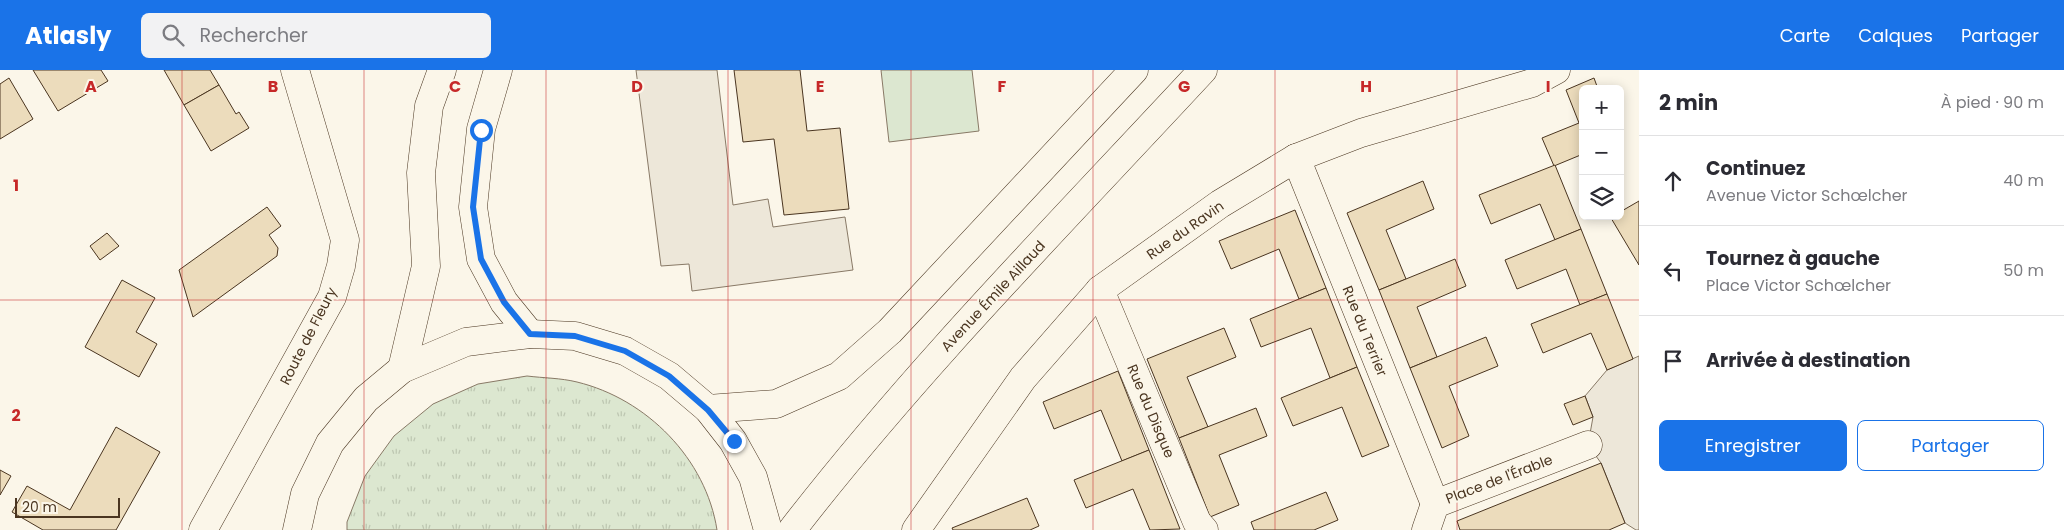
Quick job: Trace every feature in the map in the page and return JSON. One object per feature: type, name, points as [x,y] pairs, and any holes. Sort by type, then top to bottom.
[{"type":"main road","name":"Route de Fleury","points":[[203,530],[332,297],[341,266],[345,240],[295,70]]},
{"type":"main road","points":[[402,369],[426,266],[420,174],[429,106],[442,70]]},
{"type":"main road","points":[[498,70],[481,130],[473,207],[481,259],[504,302],[530,334]]},
{"type":"main road","points":[[708,410],[776,404],[839,376],[890,331],[1134,70]]},
{"type":"main road","name":"Avenue Émile Aillaud","points":[[792,530],[836,473],[916,380],[1203,70]]},
{"type":"main road","name":"Rue du Ravin","points":[[916,530],[1023,378],[1100,290],[1220,204],[1296,158],[1361,133],[1532,84],[1556,70]]},
{"type":"main road","name":"Rue du Terrier","points":[[1296,158],[1435,504]]},
{"type":"main road","name":"Rue du Disque","points":[[1100,290],[1198,522],[1204,530]]},
{"type":"main road","points":[[297,530],[305,494],[330,443],[366,399],[402,369],[466,342],[530,334],[575,336],[625,351],[669,376],[708,410],[734,441],[752,477],[768,530]]},
{"type":"main road","name":"Place de l'Érable","points":[[1426,530],[1435,504],[1588,445]]},
{"type":"green space","points":[[881,70],[972,70],[979,131],[889,142]]},
{"type":"green space","points":[[527,376],[577,382],[603,390],[627,402],[649,418],[669,436],[686,456],[700,479],[711,504],[717,530],[347,530],[347,522],[365,476],[394,436],[433,404],[478,384]]},
{"type":"shaded area","points":[[636,70],[717,70],[733,205],[768,199],[773,227],[845,217],[853,270],[692,291],[689,264],[661,266]]},
{"type":"shaded area","points":[[1639,356],[1639,530],[1636,530],[1625,523],[1601,463],[1588,445],[1593,417],[1585,396],[1607,370]]},
{"type":"building","points":[[33,70],[101,70],[108,81],[58,111]]},
{"type":"building","points":[[164,70],[210,70],[219,85],[184,105]]},
{"type":"building","points":[[734,70],[800,70],[807,131],[840,128],[849,209],[784,215],[774,139],[743,142]]},
{"type":"building","points":[[9,78],[33,119],[0,139],[0,84]]},
{"type":"building","points":[[1594,78],[1597,85],[1579,85],[1579,123],[1566,90]]},
{"type":"building","points":[[219,85],[236,114],[239,112],[249,128],[211,151],[184,105]]},
{"type":"building","points":[[1579,123],[1579,156],[1554,166],[1542,138]]},
{"type":"building","points":[[1555,165],[1581,229],[1555,240],[1540,204],[1491,224],[1479,195]]},
{"type":"building","points":[[1423,181],[1434,209],[1386,230],[1406,279],[1379,290],[1347,213]]},
{"type":"building","points":[[1639,201],[1639,265],[1612,220],[1624,220],[1624,210]]},
{"type":"building","points":[[267,207],[281,226],[269,235],[278,248],[277,256],[193,317],[179,270]]},
{"type":"building","points":[[1295,210],[1326,288],[1299,299],[1279,249],[1231,269],[1219,241]]},
{"type":"building","points":[[1581,229],[1607,294],[1580,305],[1566,269],[1517,289],[1505,260]]},
{"type":"building","points":[[107,233],[119,246],[100,260],[90,246]]},
{"type":"building","points":[[1455,259],[1466,286],[1417,307],[1437,357],[1410,368],[1379,290]]},
{"type":"building","points":[[122,280],[155,298],[136,332],[157,344],[139,377],[85,347]]},
{"type":"building","points":[[1326,288],[1357,367],[1330,378],[1311,328],[1261,347],[1250,319]]},
{"type":"building","points":[[1607,294],[1633,359],[1607,370],[1591,333],[1543,353],[1531,324]]},
{"type":"building","points":[[1224,328],[1236,357],[1187,377],[1208,427],[1179,438],[1147,359]]},
{"type":"building","points":[[1486,337],[1498,366],[1449,386],[1469,436],[1442,448],[1410,368]]},
{"type":"building","points":[[1357,367],[1389,446],[1362,457],[1342,407],[1293,426],[1281,398]]},
{"type":"building","points":[[1118,371],[1149,450],[1122,461],[1101,410],[1054,429],[1043,402]]},
{"type":"building","points":[[1585,396],[1593,417],[1573,425],[1564,404]]},
{"type":"building","points":[[1256,408],[1267,436],[1219,455],[1239,505],[1210,517],[1179,438]]},
{"type":"building","points":[[116,427],[160,452],[116,530],[43,530],[12,512],[27,486],[70,510]]},
{"type":"building","points":[[1149,450],[1180,529],[1150,530],[1133,489],[1086,508],[1074,480]]},
{"type":"building","points":[[1601,463],[1625,523],[1609,530],[1460,530],[1457,521]]},
{"type":"building","points":[[0,470],[11,476],[0,495]]},
{"type":"building","points":[[1326,492],[1338,520],[1314,530],[1254,530],[1251,522]]},
{"type":"building","points":[[1027,498],[1039,526],[1030,530],[953,530],[952,528]]},
{"type":"route","points":[[481,130],[473,207],[481,259],[504,302],[530,334],[575,336],[625,351],[669,376],[708,410],[734,441]]}]
